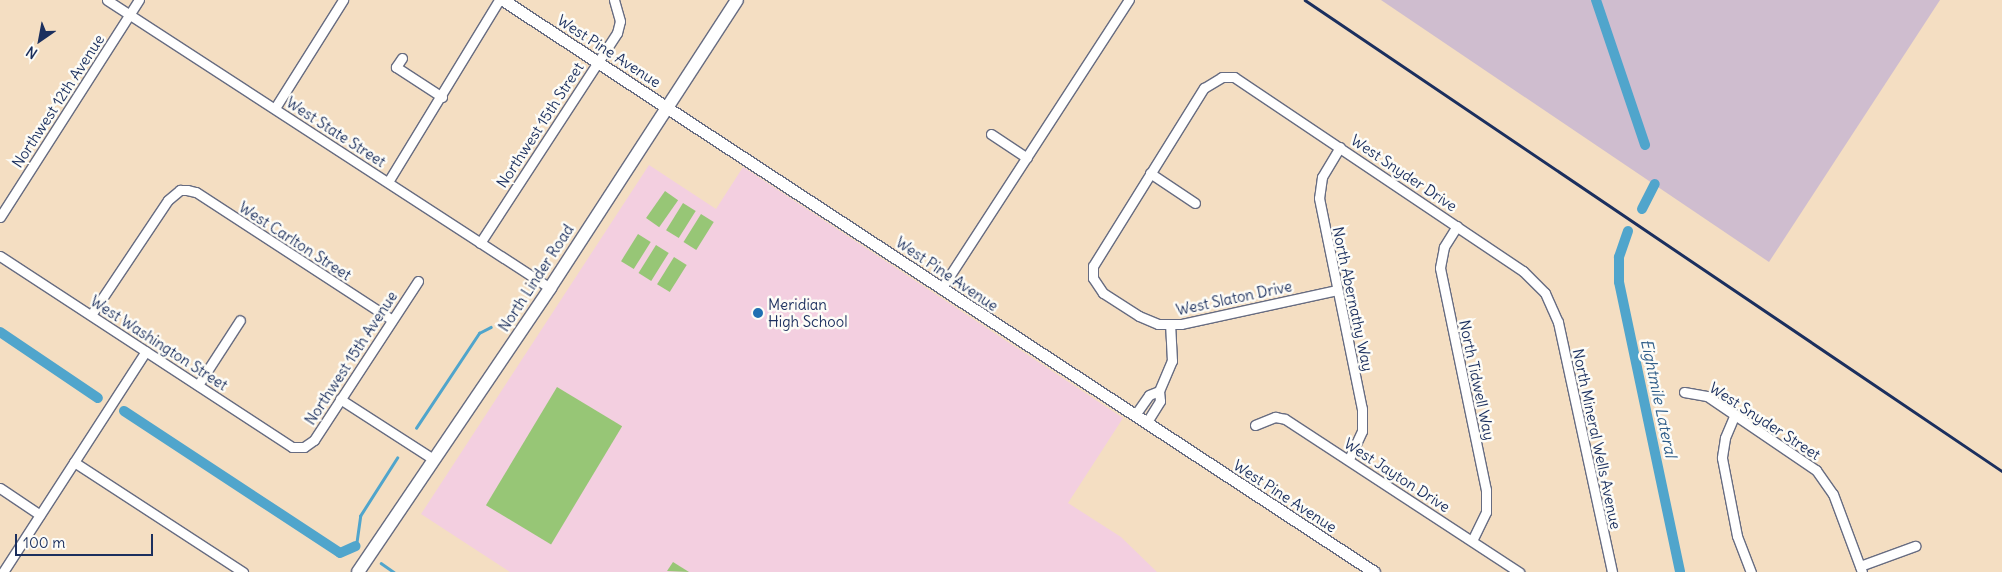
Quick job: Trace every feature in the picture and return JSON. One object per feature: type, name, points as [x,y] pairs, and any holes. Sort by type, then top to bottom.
[{"type":"main road","name":"North Linder Road","points":[[358,572],[550,288],[738,0]]},
{"type":"street","name":"West State Street","points":[[107,0],[550,288]]},
{"type":"street","name":"Northwest 12th Avenue","points":[[0,217],[139,0]]},
{"type":"street","points":[[275,108],[343,0]]},
{"type":"street","points":[[388,182],[499,0]]},
{"type":"street","name":"West Pine Avenue","points":[[504,0],[1374,572]]},
{"type":"street","points":[[614,0],[620,22],[631,22]]},
{"type":"street","points":[[941,289],[1129,0]]},
{"type":"street","name":"Northwest 15th Street","points":[[480,243],[617,33],[620,22]]},
{"type":"street","points":[[402,58],[396,67],[442,96]]},
{"type":"street","name":"West Snyder Drive","points":[[1150,173],[1204,88],[1222,77],[1234,77],[1532,277],[1545,293],[1555,312]]},
{"type":"street","points":[[991,134],[1026,158]]},
{"type":"street","name":"North Abernathy Way","points":[[1340,147],[1322,177],[1318,198],[1363,420],[1359,441],[1349,459]]},
{"type":"street","points":[[1150,173],[1195,203]]},
{"type":"street","name":"West Slaton Drive","points":[[1150,173],[1096,257],[1093,278],[1103,294],[1139,316],[1170,325],[1337,290]]},
{"type":"street","name":"West Carlton Street","points":[[91,316],[168,200],[180,190],[196,192],[392,320]]},
{"type":"street","name":"North Tidwell Way","points":[[1457,226],[1444,247],[1440,268],[1486,490],[1486,512],[1472,541]]},
{"type":"street","name":"West Washington Street","points":[[0,256],[292,447],[304,447]]},
{"type":"street","name":"Northwest 15th Avenue","points":[[304,447],[314,440],[418,281]]},
{"type":"street","name":"North Mineral Wells Avenue","points":[[1555,312],[1612,572]]},
{"type":"street","points":[[198,385],[240,320]]},
{"type":"street","points":[[1146,423],[1160,401],[1159,391],[1172,361],[1170,325]]},
{"type":"street","points":[[3,572],[146,352]]},
{"type":"street","points":[[1135,415],[1149,394],[1159,391]]},
{"type":"street","name":"West Snyder Street","points":[[1684,392],[1707,396],[1816,470],[1833,494],[1861,569],[1915,546]]},
{"type":"street","points":[[340,399],[433,459]]},
{"type":"street","points":[[1736,414],[1725,438],[1722,458],[1737,536],[1751,572]]},
{"type":"street","name":"West Jayton Drive","points":[[1255,425],[1264,419],[1285,419],[1520,572]]},
{"type":"street","points":[[74,462],[242,572]]},
{"type":"street","points":[[0,488],[40,514]]},
{"type":"shaded area","points":[[1381,0],[1940,0],[1769,262]]},
{"type":"shaded area","name":"Meridian High School","points":[[649,165],[716,209],[743,167],[1123,418],[1068,503],[1121,537],[1157,572],[510,572],[421,514]]},
{"type":"green space","points":[[665,191],[678,200],[659,227],[646,218]]},
{"type":"green space","points":[[683,203],[696,211],[679,238],[666,230]]},
{"type":"green space","points":[[701,214],[714,222],[696,250],[684,242]]},
{"type":"green space","points":[[638,234],[651,242],[634,269],[621,261]]},
{"type":"green space","points":[[656,245],[669,253],[651,281],[639,273]]},
{"type":"green space","points":[[674,257],[687,265],[670,292],[657,284]]},
{"type":"green space","points":[[557,387],[622,426],[551,544],[486,505]]},
{"type":"green space","points":[[673,562],[689,572],[667,571]]},
{"type":"waterway","name":"Eightmile Lateral","points":[[1596,0],[1645,145]]},
{"type":"waterway","name":"Eightmile Lateral","points":[[1642,209],[1655,184]]},
{"type":"waterway","name":"Eightmile Lateral","points":[[1628,231],[1619,257],[1619,282],[1680,572]]},
{"type":"waterway","points":[[416,428],[479,333],[491,327]]},
{"type":"waterway","points":[[0,332],[98,398]]},
{"type":"waterway","points":[[124,411],[340,553],[356,546]]},
{"type":"waterway","points":[[356,546],[360,516],[397,458]]},
{"type":"waterway","points":[[381,563],[394,572]]},
{"type":"railway","points":[[1305,0],[2002,471]]},
{"type":"place","name":"Meridian High School","points":[[758,313]]}]
